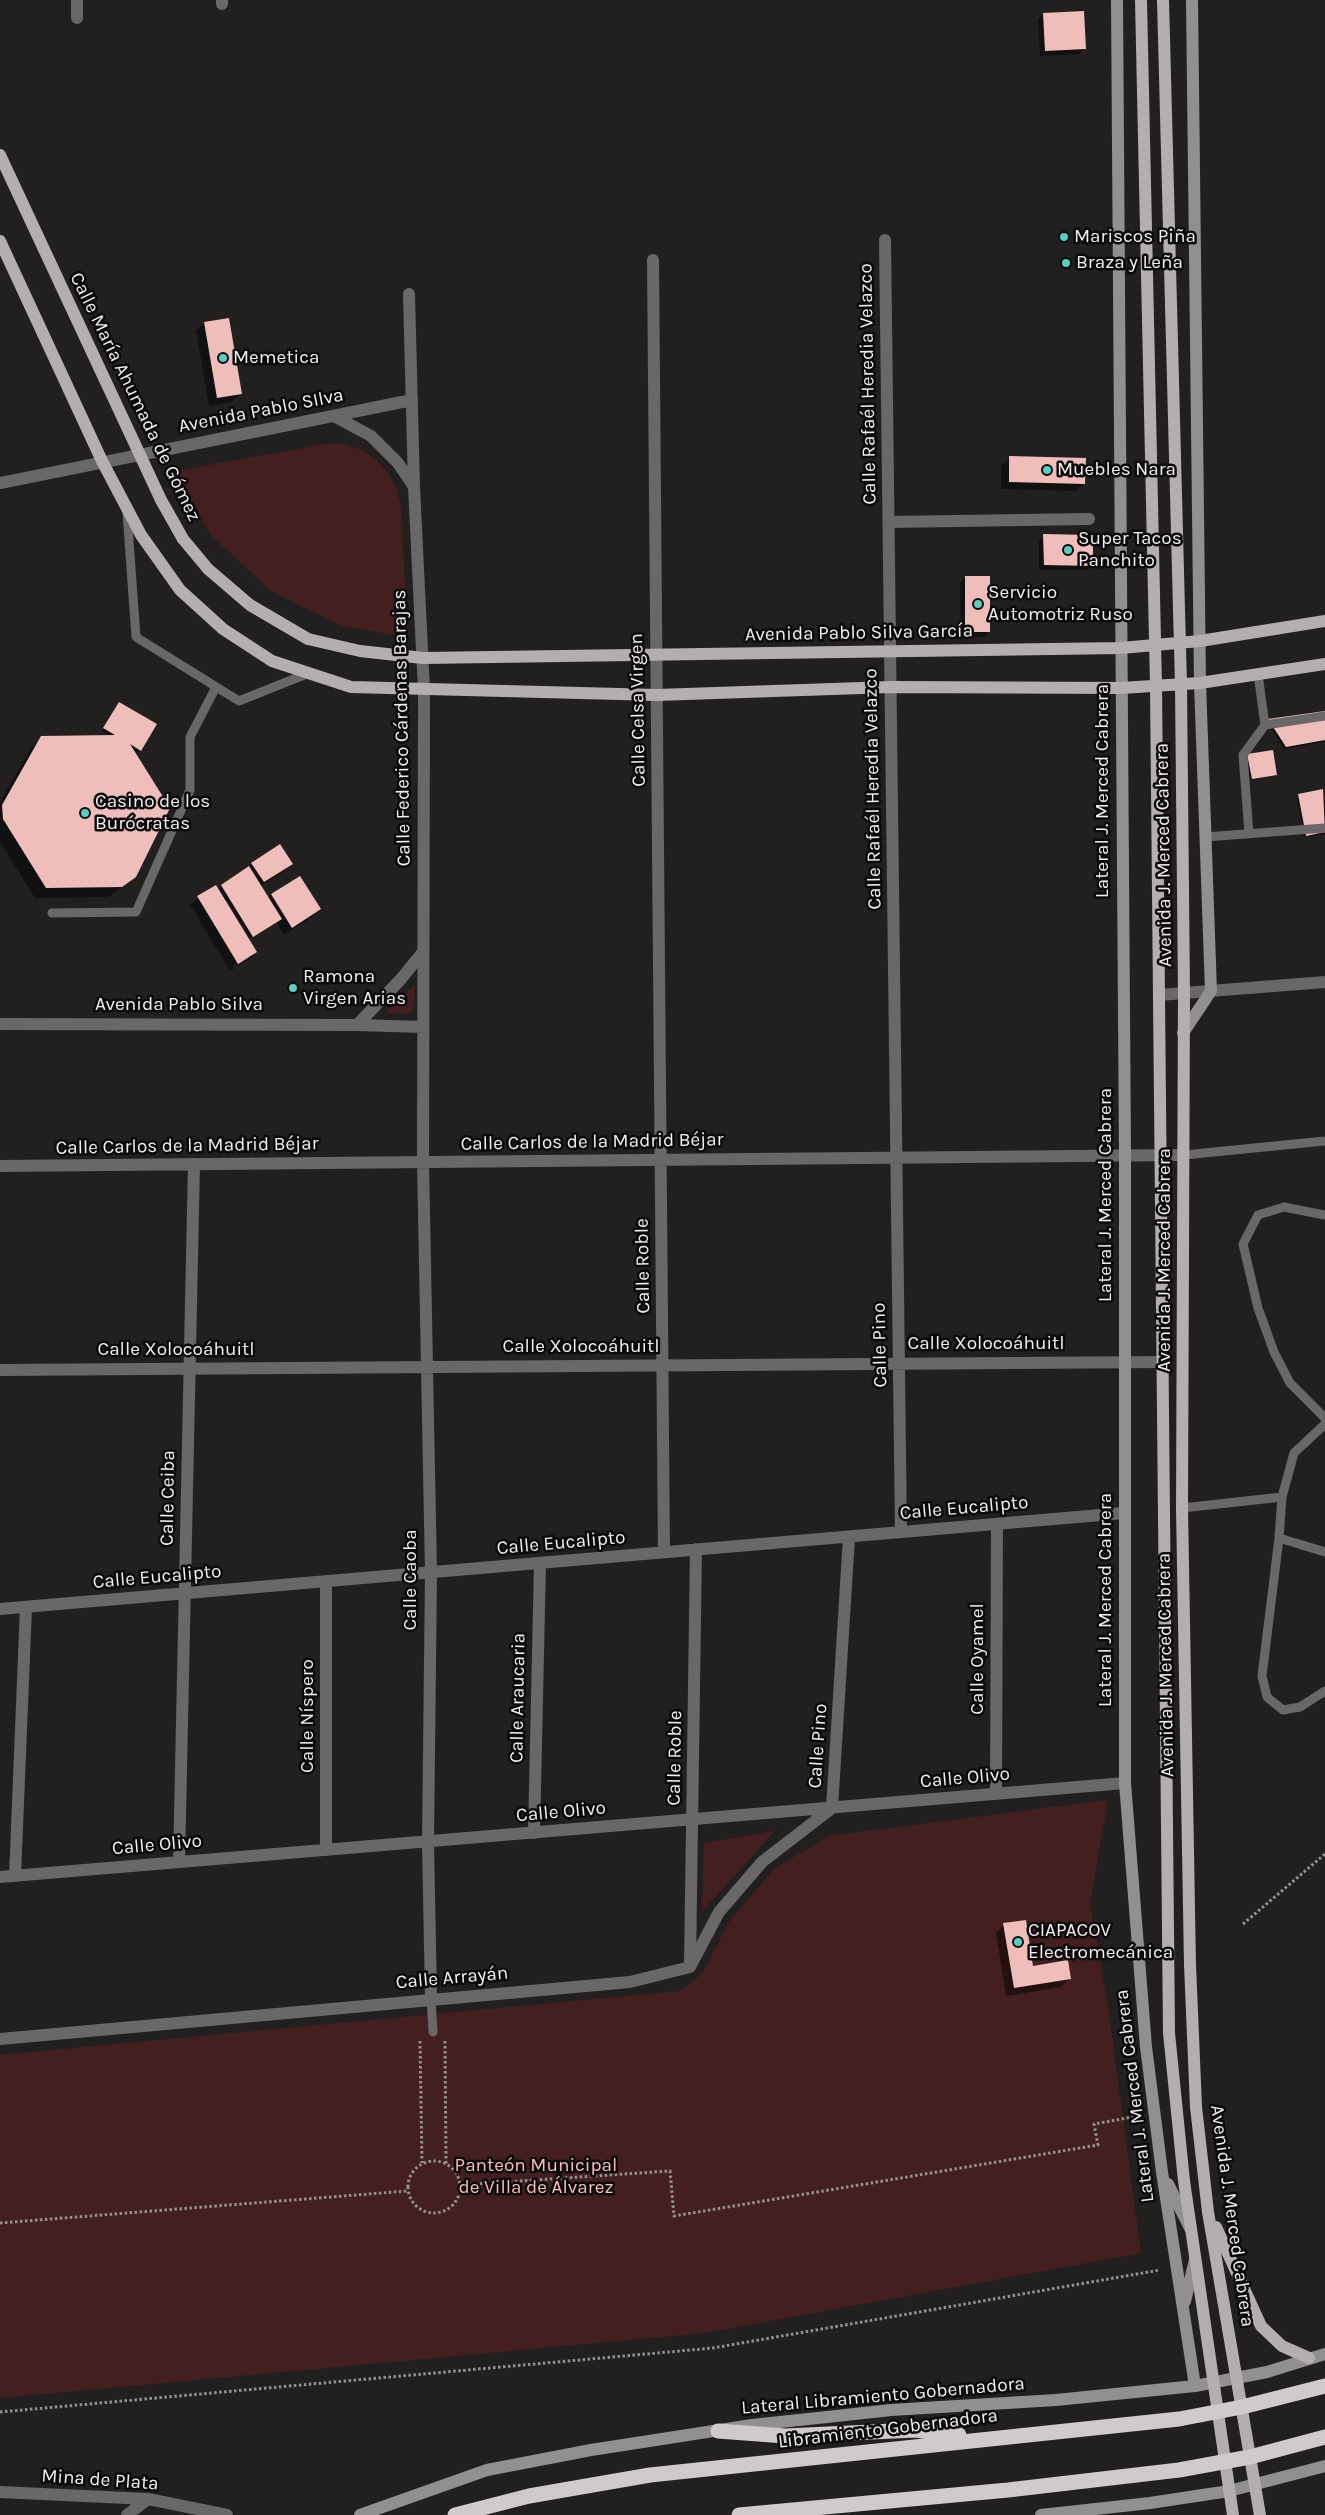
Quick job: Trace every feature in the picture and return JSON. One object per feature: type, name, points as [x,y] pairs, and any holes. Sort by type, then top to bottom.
[{"type":"highway","name":"Libramiento Gobernadora","points":[[455,2515],[528,2496],[650,2475],[983,2438],[1179,2419],[1218,2413],[1325,2386]]},
{"type":"highway","points":[[718,2431],[785,2436],[915,2430],[983,2438]]},
{"type":"highway","points":[[739,2515],[1008,2490],[1179,2470],[1225,2460],[1250,2457],[1325,2437]]},
{"type":"main road","name":"Avenida J. Merced Cabrera","points":[[1141,0],[1156,686],[1169,2033],[1191,2230],[1225,2460]]},
{"type":"main road","name":"Avenida J. Merced Cabrera","points":[[1163,0],[1180,685],[1184,993],[1182,1508],[1190,1965],[1196,2107],[1208,2212],[1260,2515]]},
{"type":"main road","name":"Calle María Ahumada de Gómez","points":[[1,159],[160,500],[183,539],[208,568],[250,605],[308,639],[360,651],[423,658]]},
{"type":"main road","points":[[0,241],[102,461],[142,535],[180,590],[223,629],[272,662],[350,687],[657,695],[891,687],[1121,688],[1200,683],[1325,664]]},
{"type":"main road","name":"Avenida Pablo Silva García","points":[[423,658],[1121,648],[1200,641],[1325,621]]},
{"type":"main road","points":[[1208,2212],[1261,2326],[1282,2346],[1309,2358]]},
{"type":"main road","points":[[1225,2460],[1233,2515]]},
{"type":"street","points":[[77,0],[77,18]]},
{"type":"street","name":"Lateral J. Merced Cabrera","points":[[1118,0],[1125,1155],[1125,1783],[1146,2046],[1162,2172],[1195,2386]]},
{"type":"street","points":[[1183,1033],[1211,991],[1200,683],[1192,0]]},
{"type":"street","name":"Calle Rafaél Heredia Velazco","points":[[885,240],[897,1158]]},
{"type":"street","name":"Calle Celsa Virgen","points":[[653,260],[661,1160]]},
{"type":"street","name":"Calle Federico Cárdenas Barajas","points":[[410,294],[414,487],[424,690],[423,1162]]},
{"type":"street","name":"Avenida Pablo SIlva","points":[[0,483],[412,400]]},
{"type":"street","points":[[334,416],[371,436],[398,463],[414,487]]},
{"type":"street","points":[[888,522],[1089,519]]},
{"type":"street","points":[[357,1025],[401,979],[423,952]]},
{"type":"street","points":[[1159,995],[1325,982]]},
{"type":"street","name":"Avenida Pablo Silva","points":[[0,1024],[357,1025],[423,1028]]},
{"type":"street","name":"Calle Carlos de la Madrid Béjar","points":[[0,1166],[1184,1155]]},
{"type":"street","name":"Calle Pino","points":[[897,1158],[901,1532]]},
{"type":"street","name":"Calle Roble","points":[[661,1160],[664,1552]]},
{"type":"street","name":"Calle Caoba","points":[[423,1162],[431,1572],[428,1842],[431,1998]]},
{"type":"street","name":"Calle Ceiba","points":[[179,1862],[194,1164]]},
{"type":"street","name":"Calle Xolocoáhuitl","points":[[0,1370],[1163,1362]]},
{"type":"street","name":"Calle Eucalipto","points":[[0,1609],[1124,1513]]},
{"type":"street","name":"Calle Oyamel","points":[[996,1524],[996,1794]]},
{"type":"street","name":"Calle Pino","points":[[832,1808],[849,1537]]},
{"type":"street","name":"Calle Roble","points":[[690,1967],[696,1549]]},
{"type":"street","name":"Calle Araucaria","points":[[534,1833],[540,1563]]},
{"type":"street","name":"Calle Níspero","points":[[326,1581],[326,1850]]},
{"type":"street","points":[[15,1876],[26,1607]]},
{"type":"street","name":"Calle Olivo","points":[[0,1877],[1125,1783]]},
{"type":"street","points":[[690,1967],[719,1912],[762,1862],[832,1808]]},
{"type":"street","name":"Calle Arrayán","points":[[0,2039],[431,1998],[630,1982],[690,1967]]},
{"type":"street","points":[[1162,2172],[1191,2230]]},
{"type":"street","points":[[1183,2308],[1195,2260]]},
{"type":"street","name":"Lateral Libramiento Gobernadora","points":[[360,2515],[487,2470],[591,2450],[752,2425],[891,2410],[1056,2400],[1195,2386],[1237,2378],[1325,2354]]},
{"type":"street","points":[[1041,2515],[1150,2503],[1229,2491],[1325,2466]]},
{"type":"street","name":"Mina de Plata","points":[[0,2492],[148,2499],[200,2513],[227,2515]]},
{"type":"street","points":[[127,2515],[148,2499]]},
{"type":"lane","points":[[126,507],[136,637],[239,701],[309,673]]},
{"type":"lane","points":[[1249,834],[1243,755],[1265,725],[1258,674]]},
{"type":"lane","points":[[52,914],[136,912],[190,790],[190,737],[216,688]]},
{"type":"lane","points":[[1265,725],[1325,716]]},
{"type":"lane","points":[[1205,837],[1325,828]]},
{"type":"lane","points":[[1184,1155],[1325,1141]]},
{"type":"lane","points":[[1325,1215],[1284,1207],[1258,1215],[1243,1244],[1258,1308],[1274,1352],[1290,1383],[1325,1418]]},
{"type":"lane","points":[[1325,1424],[1294,1453],[1282,1497],[1279,1538],[1262,1676],[1267,1697],[1283,1710],[1300,1707],[1325,1691]]},
{"type":"lane","points":[[1182,1508],[1282,1497]]},
{"type":"lane","points":[[1279,1538],[1325,1552]]},
{"type":"lane","points":[[431,1998],[432,2032]]},
{"type":"path","points":[[1242,1924],[1325,1854]]},
{"type":"path","points":[[422,2163],[420,2031],[444,2031],[446,2164]]},
{"type":"path","points":[[460,2185],[670,2171],[674,2216],[1098,2145],[1094,2124],[1140,2116]]},
{"type":"path","points":[[438,2161],[446,2164],[453,2169],[460,2185],[455,2203],[440,2213],[422,2211],[410,2199],[407,2191],[410,2174],[422,2163],[438,2161]]},
{"type":"path","points":[[0,2223],[407,2191]]},
{"type":"path","points":[[0,2412],[713,2348],[1162,2270]]},
{"type":"green space","points":[[326,444],[344,444],[361,450],[376,459],[388,473],[397,490],[401,508],[408,638],[340,625],[271,591],[210,534],[176,471]]},
{"type":"green space","points":[[415,984],[414,1009],[408,1014],[386,1013]]},
{"type":"green space","name":"Panteón Municipal de Villa de Álvarez","points":[[1108,1800],[1090,1903],[1108,2006],[1141,2253],[704,2333],[0,2398],[0,2055],[680,1991],[703,1973],[730,1920],[774,1869],[829,1836]]},
{"type":"green space","points":[[775,1831],[702,1912],[704,1843]]},
{"type":"building","points":[[1084,11],[1086,49],[1045,51],[1043,13]]},
{"type":"building","name":"Memetica","points":[[229,318],[242,394],[217,398],[204,322]]},
{"type":"building","name":"Muebles Nara","points":[[1009,456],[1086,458],[1085,484],[1009,482]]},
{"type":"building","name":"Super Tacos Panchito","points":[[1043,534],[1093,535],[1093,566],[1044,565]]},
{"type":"building","name":"Servicio Automotriz Ruso","points":[[965,576],[990,576],[990,632],[965,632]]},
{"type":"building","name":"Casino de los Burócratas","points":[[119,702],[157,724],[141,751],[130,744],[170,808],[136,877],[122,887],[46,888],[3,819],[2,805],[41,736],[115,735],[103,728]]},
{"type":"building","points":[[1325,711],[1325,740],[1286,747],[1268,719]]},
{"type":"building","points":[[1273,750],[1277,775],[1252,779],[1247,754]]},
{"type":"building","points":[[1323,789],[1325,832],[1306,836],[1298,794]]},
{"type":"building","points":[[280,844],[293,864],[264,882],[251,863]]},
{"type":"building","points":[[249,866],[282,919],[253,937],[221,885]]},
{"type":"building","points":[[300,876],[321,909],[292,928],[271,894]]},
{"type":"building","points":[[216,885],[257,952],[238,964],[197,896]]},
{"type":"building","name":"CIAPACOV Electromecánica","points":[[1026,1920],[1033,1966],[1068,1960],[1071,1979],[1014,1988],[1003,1923]]},
{"type":"place","name":"Mariscos Piña","points":[[1064,237]]},
{"type":"place","name":"Braza y Leña","points":[[1066,263]]},
{"type":"place","name":"Memetica","points":[[223,358]]},
{"type":"place","name":"Muebles Nara","points":[[1047,470]]},
{"type":"place","name":"Super Tacos Panchito","points":[[1068,550]]},
{"type":"place","name":"Servicio Automotriz Ruso","points":[[978,604]]},
{"type":"place","name":"Casino de los Burócratas","points":[[85,813]]},
{"type":"place","name":"Ramona Virgen Arias","points":[[293,988]]},
{"type":"place","name":"CIAPACOV Electromecánica","points":[[1018,1942]]}]
